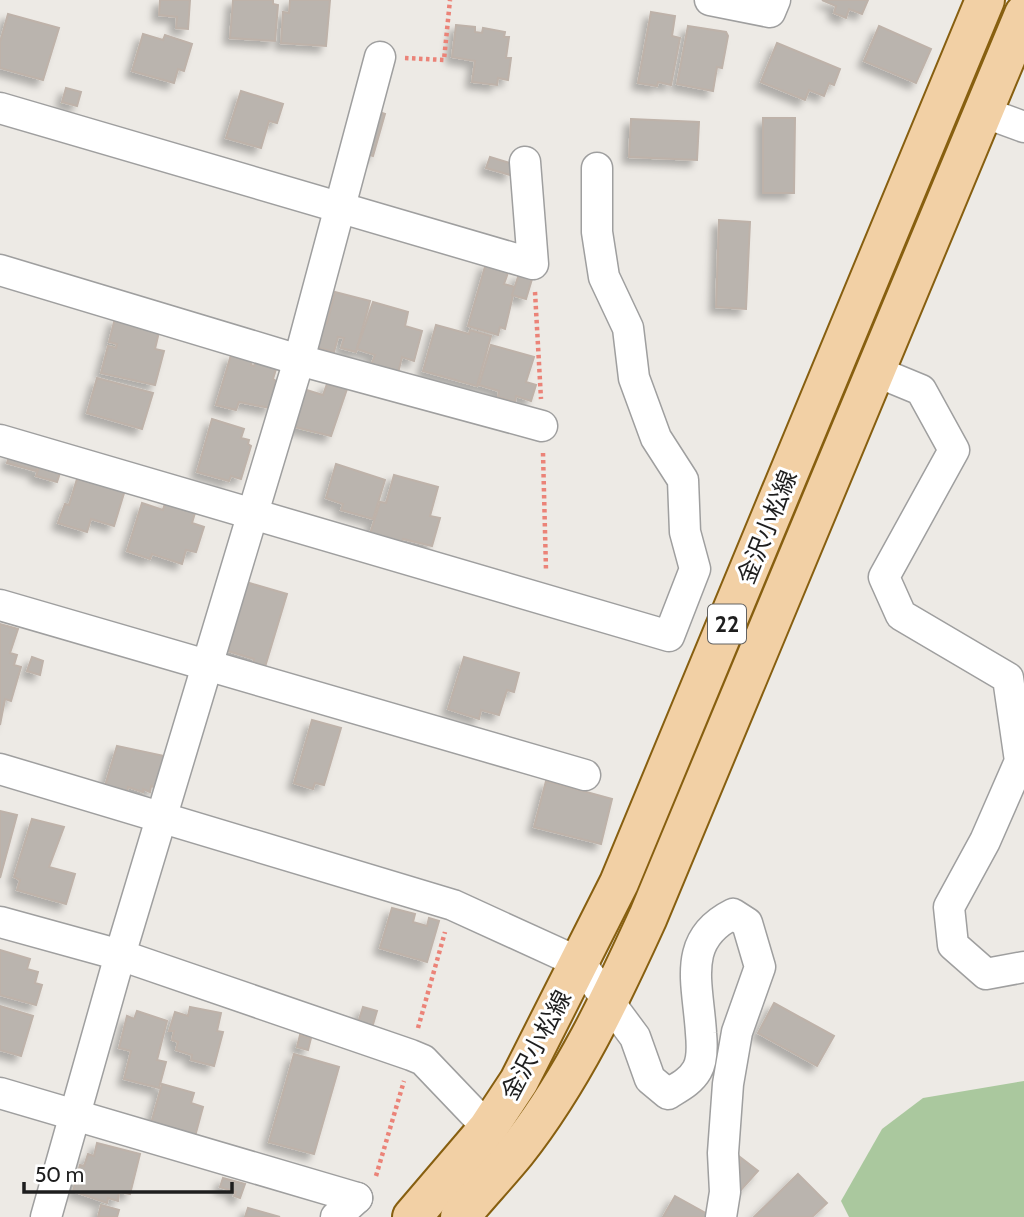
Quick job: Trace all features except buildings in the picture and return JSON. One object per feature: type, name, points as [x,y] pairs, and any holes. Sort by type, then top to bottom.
[{"type":"main road","name":"金沢小松線","points":[[412,1217],[488,1128],[519,1081],[580,963],[657,796],[985,0]]},
{"type":"main road","name":"金沢小松線","points":[[460,1217],[517,1150],[569,1072],[610,1000],[648,917],[1024,14]]},
{"type":"street","points":[[710,0],[770,12],[775,0]]},
{"type":"street","points":[[46,1217],[120,955],[299,360],[380,57]]},
{"type":"street","points":[[0,108],[339,205],[533,264],[525,162]]},
{"type":"street","points":[[983,112],[1024,127]]},
{"type":"street","points":[[0,440],[670,636],[695,569],[685,532],[682,481],[656,439],[634,378],[628,328],[604,277],[597,232],[597,168]]},
{"type":"street","points":[[0,270],[299,360],[542,426]]},
{"type":"street","points":[[875,371],[921,390],[954,450],[884,577],[901,615],[1008,678],[1020,761],[985,841],[949,907],[953,945],[986,974],[1024,967]]},
{"type":"street","points":[[0,605],[584,775]]},
{"type":"street","points":[[0,769],[453,905],[580,963],[635,1037],[650,1079],[668,1094],[687,1083],[699,1068],[702,1048],[696,960],[703,937],[714,923],[733,914],[747,923],[760,967],[737,1032],[728,1084],[723,1153],[725,1192],[721,1217]]},
{"type":"street","points":[[0,922],[120,955],[423,1060],[488,1128]]},
{"type":"street","points":[[0,1093],[357,1198],[336,1217]]},
{"type":"path","points":[[380,57],[444,60],[450,0]]},
{"type":"green space","points":[[1024,1081],[1024,1217],[849,1217],[841,1201],[882,1129],[923,1098]]}]
